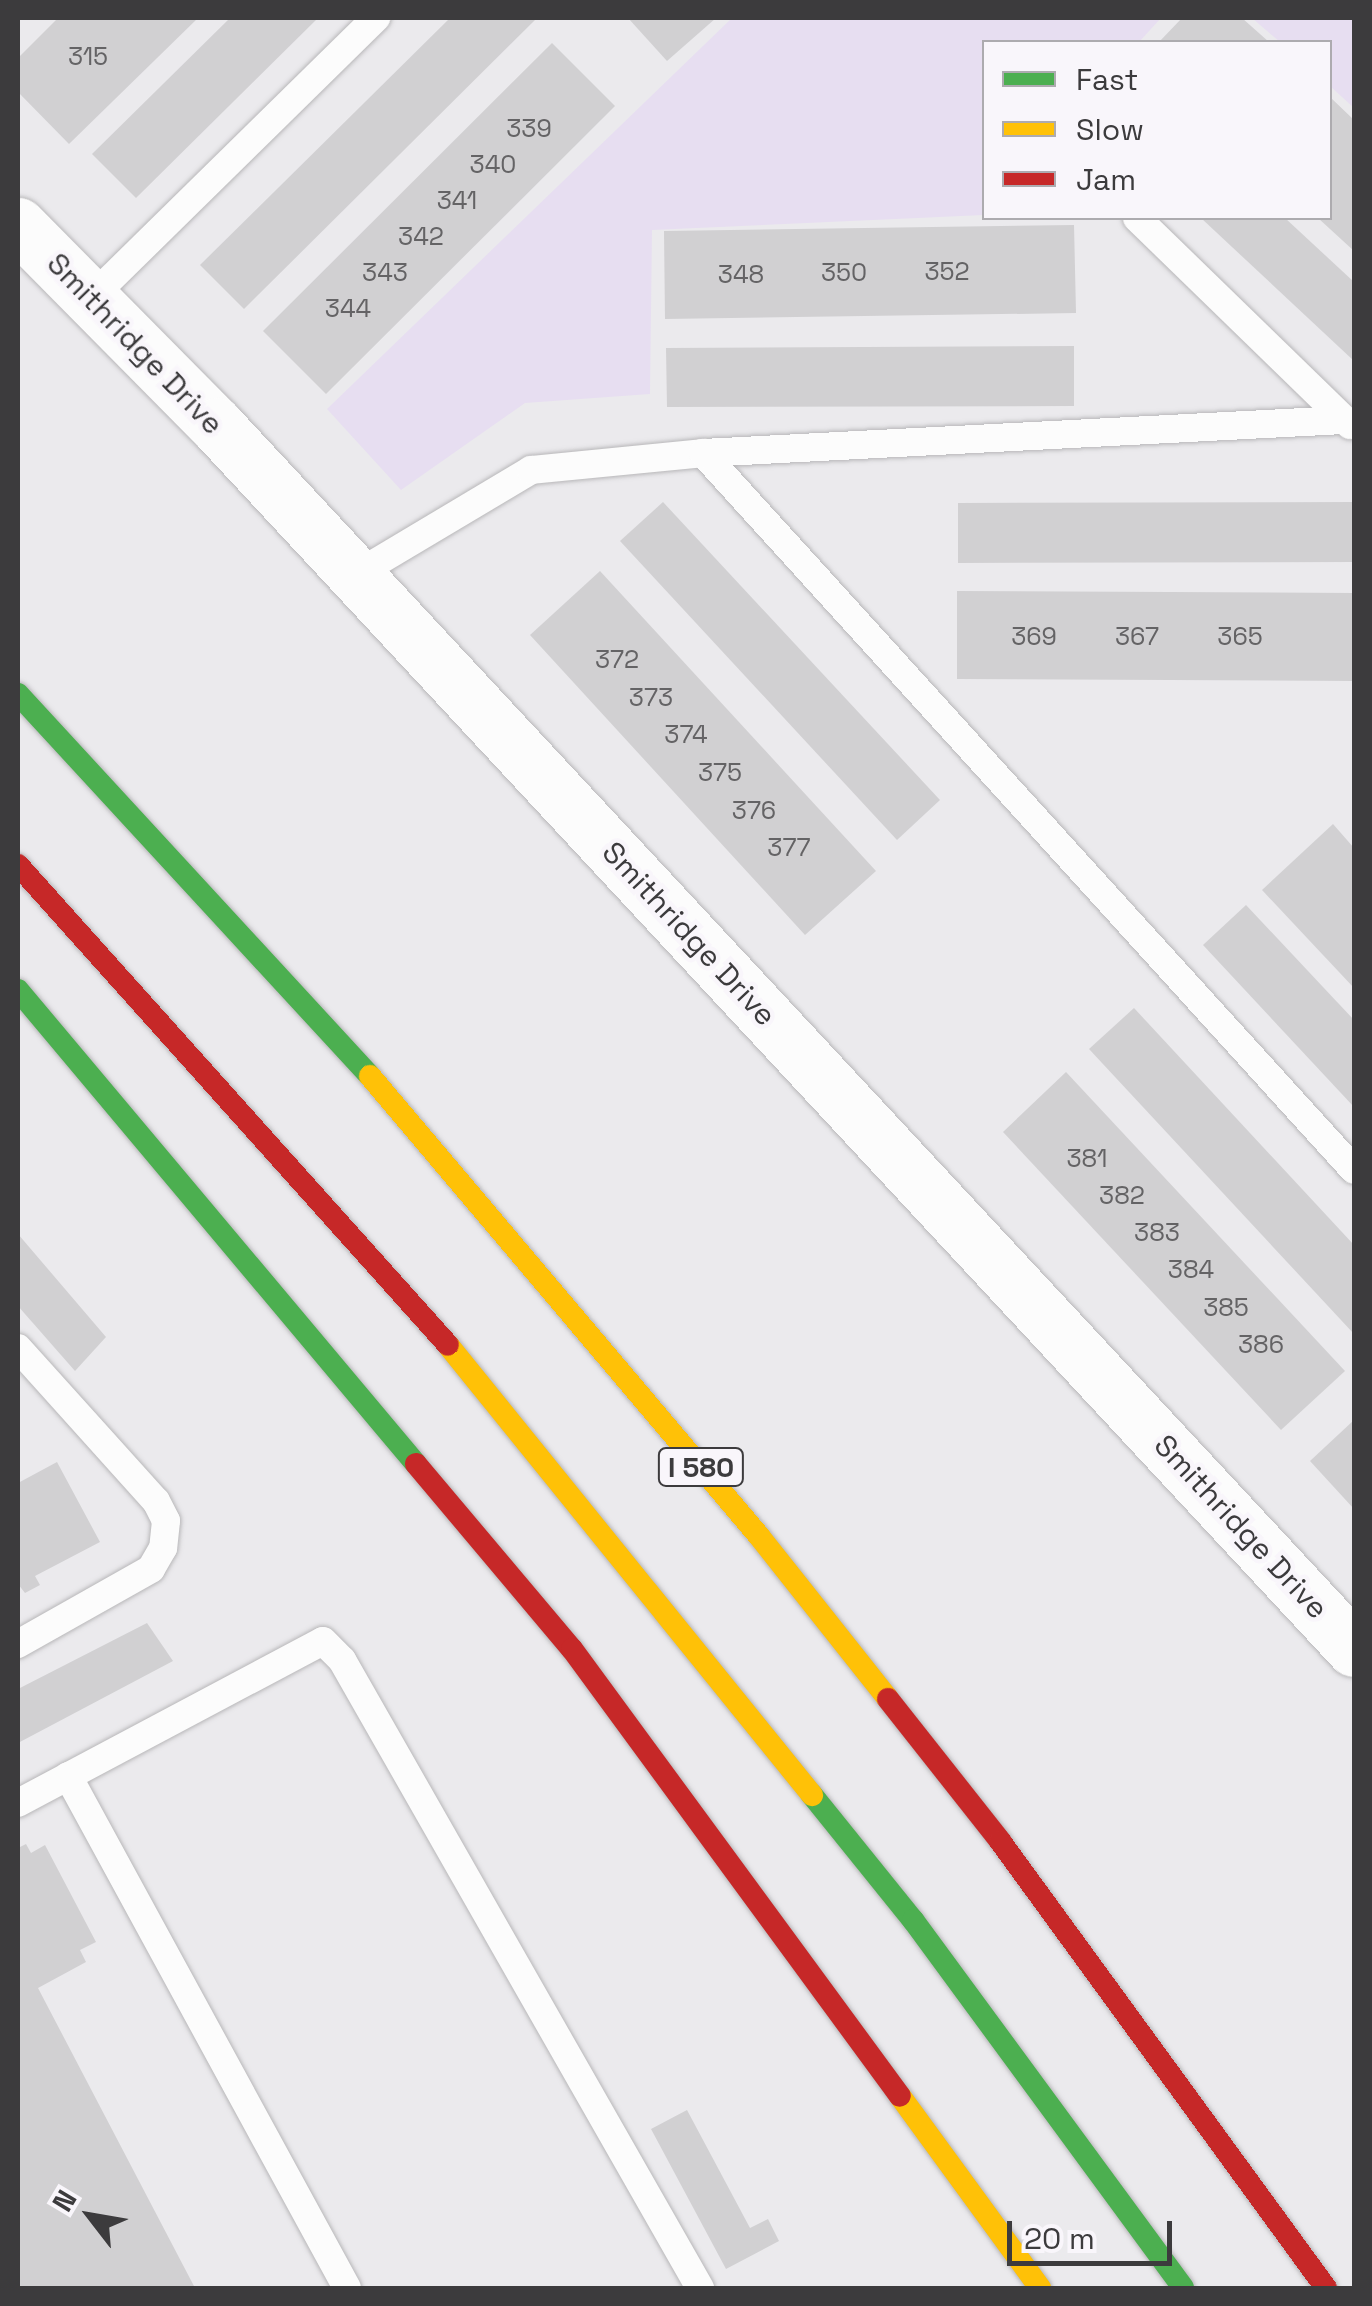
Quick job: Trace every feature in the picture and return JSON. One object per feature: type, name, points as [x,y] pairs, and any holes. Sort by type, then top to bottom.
[{"type":"highway","name":"I 580","points":[[18,694],[368,1074],[759,1536],[1000,1841],[1326,2288]]},
{"type":"highway","points":[[18,865],[470,1373],[914,1920],[1183,2288]]},
{"type":"highway","points":[[18,990],[572,1649],[1040,2288]]},
{"type":"street","name":"Smithridge Drive","points":[[18,225],[355,575],[1354,1649]]},
{"type":"lane","points":[[91,298],[376,18]]},
{"type":"lane","points":[[1139,220],[1349,425]]},
{"type":"lane","points":[[355,575],[531,470],[703,453],[1349,425]]},
{"type":"lane","points":[[703,453],[1354,1170]]},
{"type":"lane","points":[[18,1348],[156,1501],[166,1521],[163,1548],[151,1568],[18,1644]]},
{"type":"lane","points":[[18,1802],[324,1641],[342,1660],[700,2288]]},
{"type":"lane","points":[[68,1776],[346,2288]]},
{"type":"shaded area","points":[[732,18],[1161,18],[1141,40],[982,40],[982,215],[652,230],[650,394],[525,403],[401,490],[327,409]]},
{"type":"shaded area","points":[[1252,18],[1354,18],[1354,108],[1332,88],[1332,40],[1278,40]]},
{"type":"building","points":[[58,18],[198,18],[69,144],[18,92],[18,58]]},
{"type":"building","points":[[230,18],[318,18],[136,198],[92,154]]},
{"type":"building","points":[[450,18],[535,20],[244,309],[200,265]]},
{"type":"building","points":[[628,18],[716,18],[667,61]]},
{"type":"building","points":[[1182,18],[1242,18],[1267,40],[1161,40]]},
{"type":"building","points":[[552,43],[615,106],[326,394],[263,331]]},
{"type":"building","points":[[1332,99],[1354,120],[1354,251],[1320,220],[1332,220]]},
{"type":"building","points":[[1203,220],[1287,220],[1354,282],[1354,361]]},
{"type":"building","points":[[1074,225],[1076,313],[665,319],[664,231]]},
{"type":"building","points":[[1074,346],[1074,406],[667,407],[666,348]]},
{"type":"building","points":[[663,502],[940,800],[897,840],[620,541]]},
{"type":"building","points":[[1354,502],[1354,562],[958,563],[958,503]]},
{"type":"building","points":[[600,571],[876,871],[805,935],[530,635]]},
{"type":"building","points":[[957,591],[1354,593],[1354,681],[957,679]]},
{"type":"building","points":[[1333,824],[1354,848],[1354,988],[1262,890]]},
{"type":"building","points":[[1246,905],[1354,1020],[1354,1107],[1203,945]]},
{"type":"building","points":[[1134,1008],[1354,1245],[1354,1334],[1089,1049]]},
{"type":"building","points":[[1066,1072],[1345,1371],[1281,1430],[1003,1132]]},
{"type":"building","points":[[18,1234],[106,1337],[75,1371],[18,1306]]},
{"type":"building","points":[[1354,1420],[1354,1509],[1310,1461]]},
{"type":"building","points":[[57,1462],[100,1542],[35,1576],[40,1585],[25,1593],[18,1584],[18,1483]]},
{"type":"building","points":[[147,1623],[173,1661],[18,1743],[18,1689]]},
{"type":"building","points":[[26,1844],[31,1853],[45,1845],[96,1942],[80,1950],[86,1962],[38,1988],[195,2288],[18,2288],[18,1848]]},
{"type":"building","points":[[687,2110],[750,2228],[768,2219],[779,2241],[726,2269],[651,2129]]},
{"type":"traffic: fast","points":[[18,694],[370,1076]]},
{"type":"traffic: fast","points":[[18,990],[416,1464]]},
{"type":"traffic: fast","points":[[812,1795],[913,1920],[1183,2288]]},
{"type":"traffic: slow","points":[[370,1076],[759,1536],[888,1699]]},
{"type":"traffic: slow","points":[[448,1345],[812,1795]]},
{"type":"traffic: slow","points":[[900,2096],[1040,2288]]},
{"type":"traffic: jam","points":[[18,865],[448,1345]]},
{"type":"traffic: jam","points":[[416,1464],[572,1649],[900,2096]]},
{"type":"traffic: jam","points":[[888,1699],[1000,1841],[1326,2288]]}]
